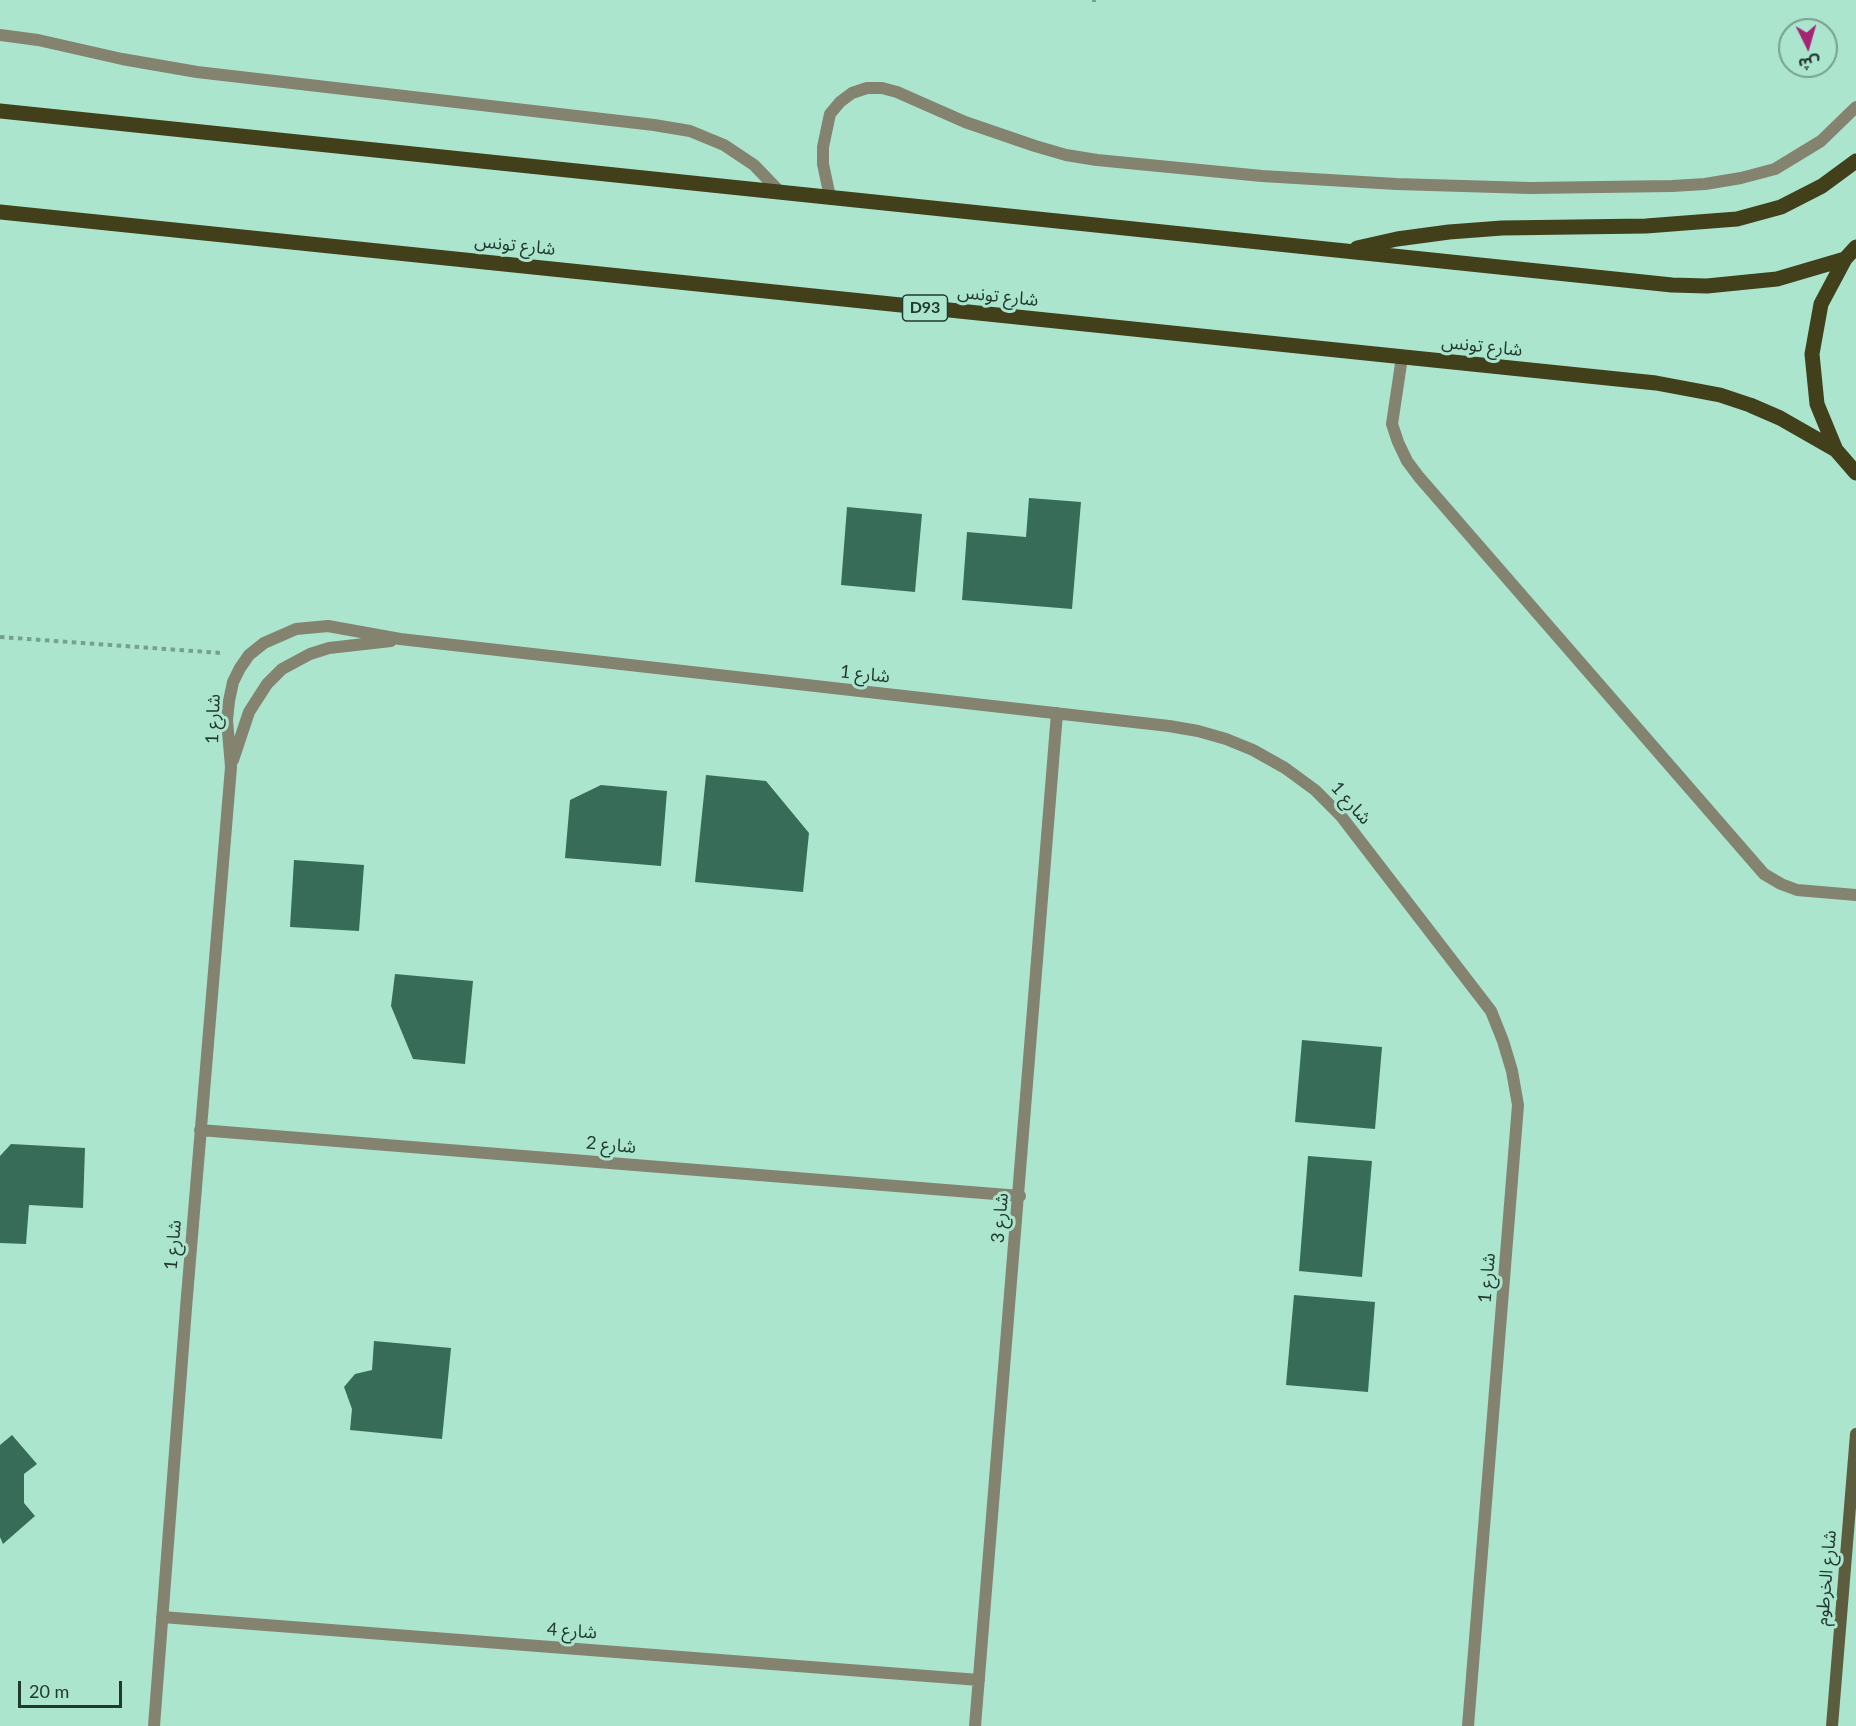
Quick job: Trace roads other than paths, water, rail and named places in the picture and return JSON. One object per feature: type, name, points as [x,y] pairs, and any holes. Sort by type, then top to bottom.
[{"type":"main road","points":[[0,111],[1672,285],[1707,286],[1777,279],[1845,259]]},
{"type":"main road","points":[[1345,250],[1397,239],[1449,232],[1502,228],[1646,226],[1737,219],[1781,207],[1822,186],[1856,160]]},
{"type":"main road","name":"شارع تونس","points":[[0,212],[1656,383],[1699,390],[1750,405],[1780,418],[1836,450]]},
{"type":"main road","points":[[1856,247],[1845,259],[1821,304],[1812,354],[1817,404],[1836,450],[1856,473]]},
{"type":"main road","name":"شارع الخرطوم","points":[[1832,1726],[1856,1434]]},
{"type":"street","points":[[0,34],[197,72],[654,124],[690,131],[724,145],[754,165],[779,191]]},
{"type":"street","points":[[830,197],[824,173],[823,147],[830,114],[852,93],[867,88],[882,88],[897,92],[965,122],[1035,146],[1066,155],[1097,160],[1262,176],[1519,188],[1672,186],[1705,184],[1741,178],[1775,169],[1821,141],[1856,107]]},
{"type":"street","points":[[1402,357],[1392,424],[1407,461],[1419,477],[1764,874],[1797,890],[1856,895]]},
{"type":"street","name":"شارع 1","points":[[154,1726],[200,1130],[231,767],[227,720],[229,701],[233,682],[249,655],[264,643],[281,634],[312,626],[328,626],[400,639],[1198,731],[1253,750],[1315,790],[1341,816],[1491,1011],[1512,1071],[1518,1105],[1468,1726]]},
{"type":"street","name":"شارع 1","points":[[231,767],[249,712],[267,684],[282,669],[310,654],[329,648],[400,639]]},
{"type":"street","name":"شارع 3","points":[[975,1726],[1020,1196],[1057,713]]},
{"type":"street","name":"شارع 2","points":[[200,1130],[1020,1196]]},
{"type":"street","name":"شارع 4","points":[[162,1617],[979,1680]]}]
